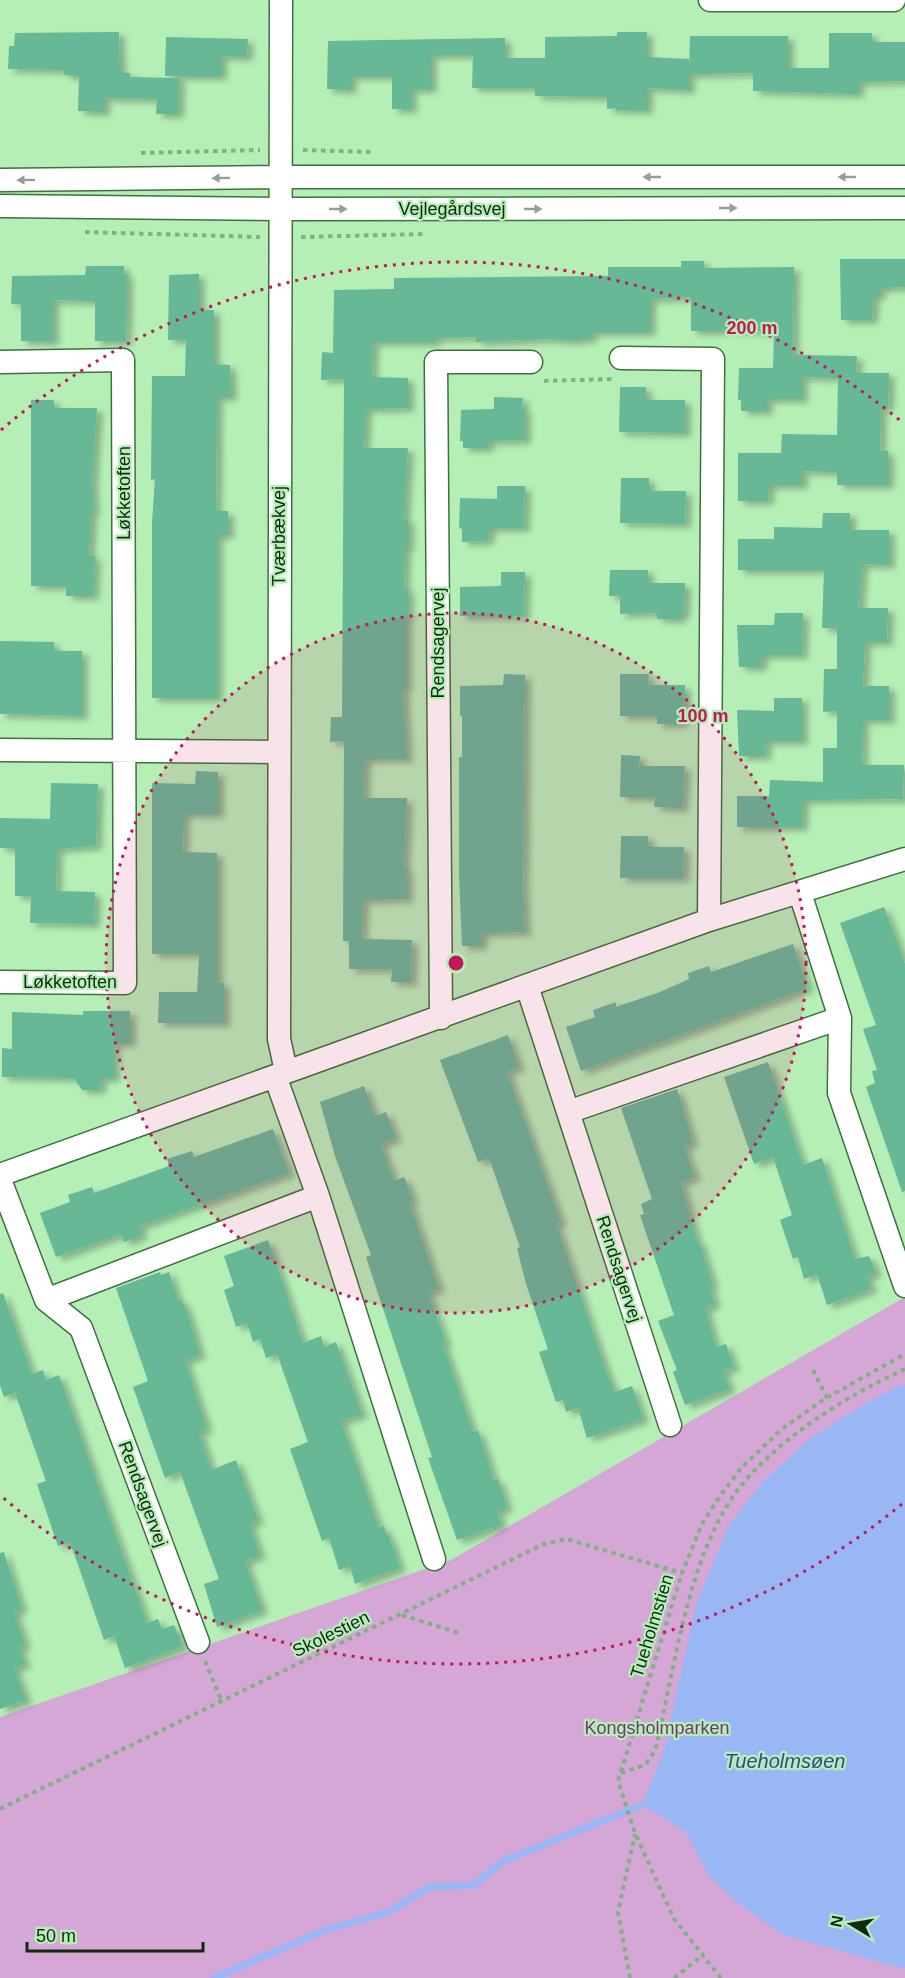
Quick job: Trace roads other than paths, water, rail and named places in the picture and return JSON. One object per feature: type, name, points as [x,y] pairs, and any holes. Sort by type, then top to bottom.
[{"type":"street","name":"Tværbækvej","points":[[281,0],[279,177],[279,1039],[281,1073]]},
{"type":"street","points":[[710,0],[894,0]]},
{"type":"street","name":"Vejlegårdsvej","points":[[0,180],[279,177],[905,177]]},
{"type":"street","name":"Vejlegårdsvej","points":[[0,206],[279,209],[905,208]]},
{"type":"street","points":[[621,358],[713,359],[709,920]]},
{"type":"street","name":"Løkketoften","points":[[0,362],[123,360],[125,983],[0,982]]},
{"type":"street","name":"Rendsagervej","points":[[441,1018],[436,362],[531,362]]},
{"type":"street","points":[[0,750],[279,752]]},
{"type":"street","points":[[0,1175],[709,920],[905,859]]},
{"type":"street","points":[[800,892],[840,1018],[839,1093],[905,1286]]},
{"type":"street","name":"Rendsagervej","points":[[526,986],[670,1425]]},
{"type":"street","points":[[568,1112],[840,1018]]},
{"type":"street","points":[[281,1073],[434,1559]]},
{"type":"street","points":[[0,1180],[46,1300],[318,1196]]},
{"type":"street","name":"Rendsagervej","points":[[46,1300],[81,1328],[198,1642]]},
{"type":"water","name":"Tueholmsøen","points":[[905,1383],[905,1969],[781,1934],[736,1901],[709,1876],[685,1831],[642,1805],[663,1754],[696,1605],[729,1525],[764,1481],[808,1440],[865,1404]]},
{"type":"waterway","points":[[214,1978],[325,1930],[389,1912],[429,1887],[474,1885],[503,1861],[642,1805]]},
{"type":"park label","name":"Kongsholmparken","points":[[657,1728]]}]
